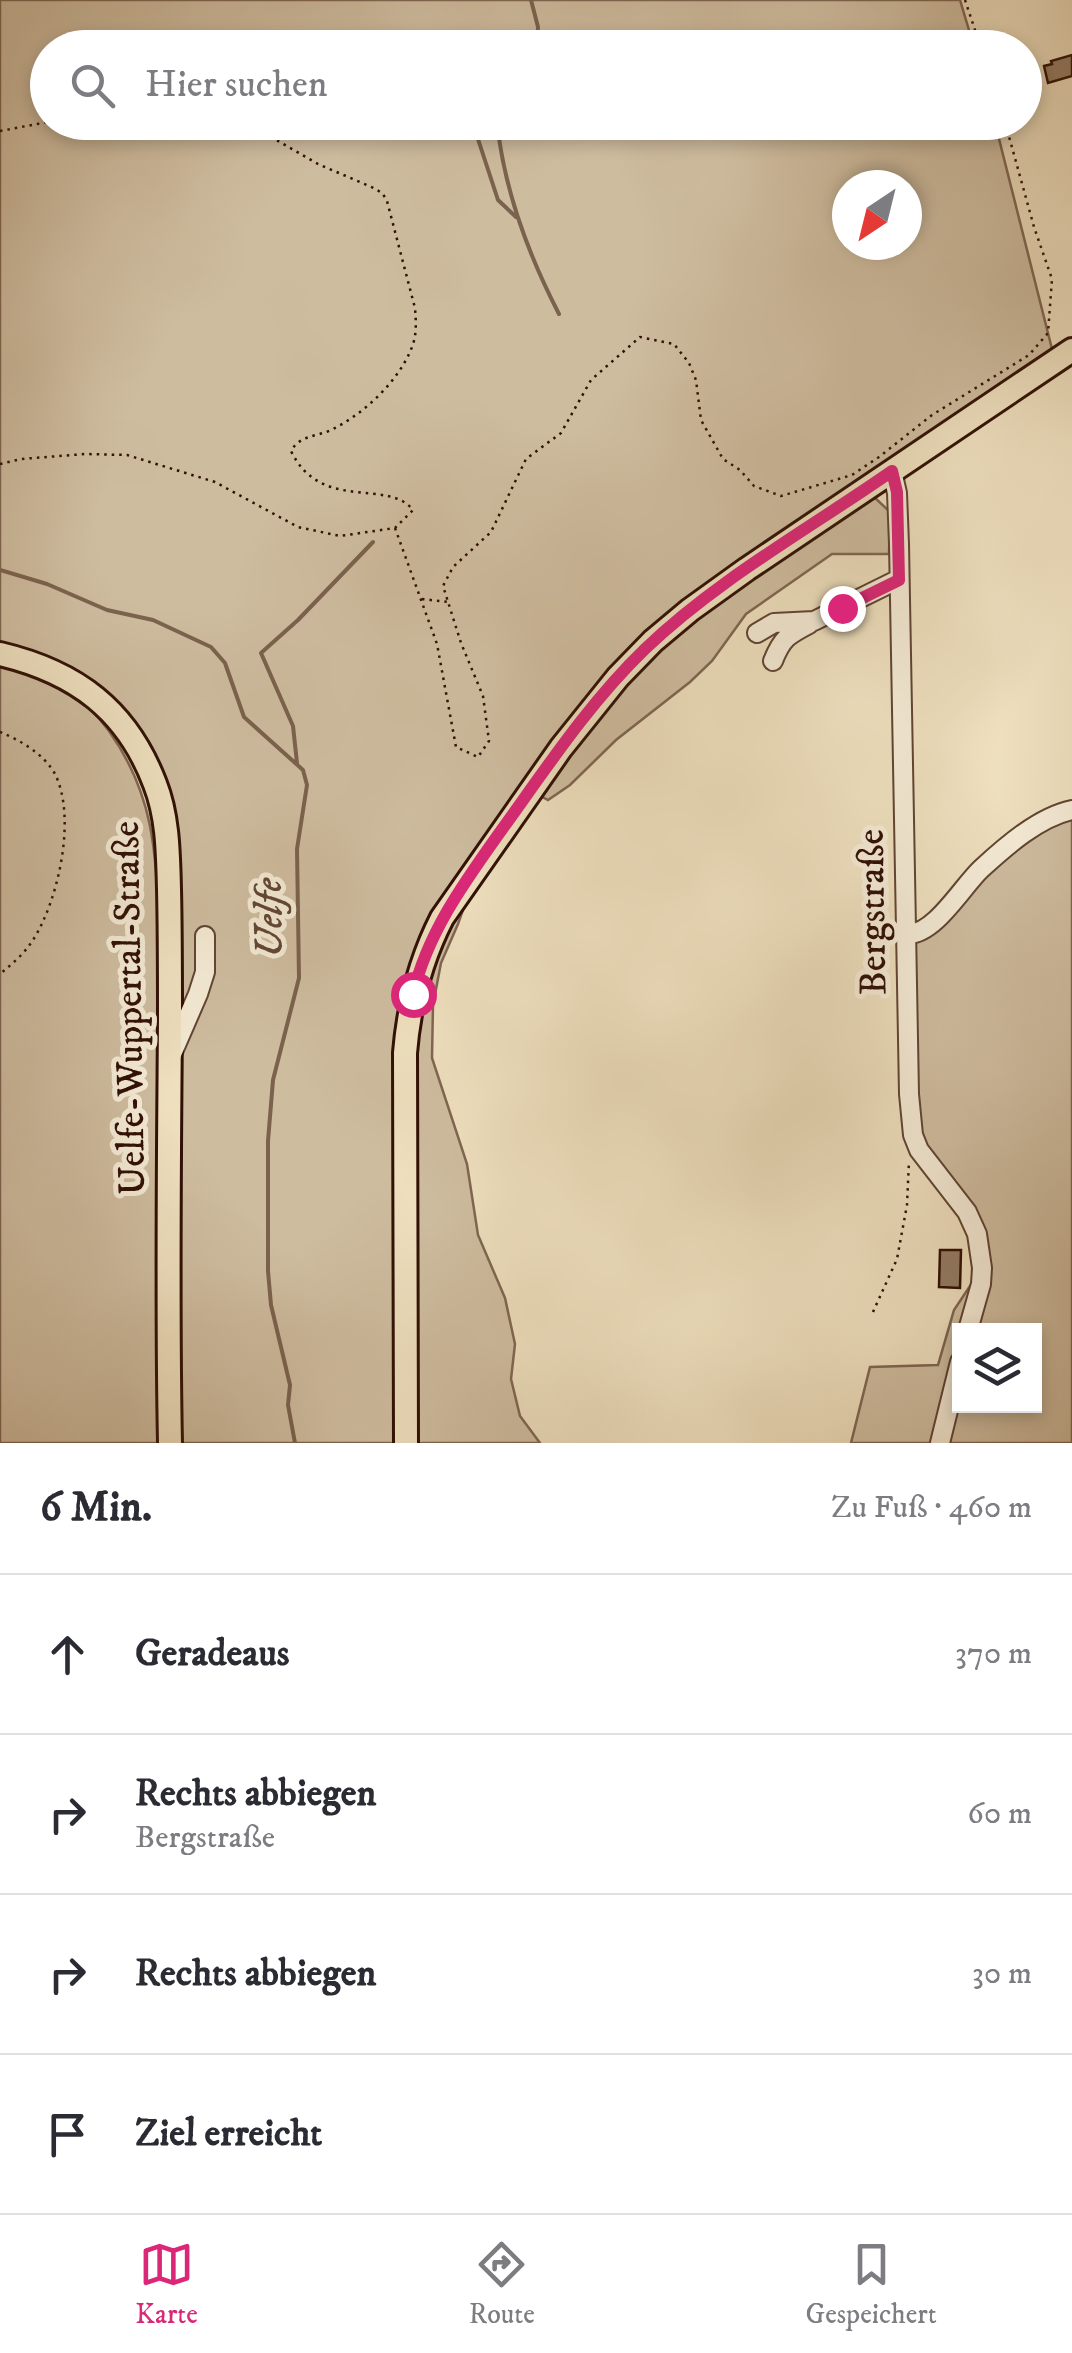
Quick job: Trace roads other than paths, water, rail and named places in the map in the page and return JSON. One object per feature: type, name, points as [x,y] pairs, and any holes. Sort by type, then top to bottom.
[{"type":"main road","points":[[406,1443],[405,1053],[416,982],[433,936],[466,882],[561,748],[642,652],[715,592],[1072,350]]},
{"type":"main road","name":"Uelfe-Wuppertal-Straße","points":[[0,654],[51,670],[97,699],[124,726],[157,788],[168,853],[170,1443]]},
{"type":"street","name":"Bergstraße","points":[[892,471],[897,492],[908,1062],[913,1135],[923,1156],[967,1212],[977,1234],[982,1268],[970,1323]]},
{"type":"street","points":[[774,661],[787,635],[899,580]]},
{"type":"street","points":[[757,632],[774,623],[814,621]]},
{"type":"street","points":[[908,934],[932,925],[974,876],[1002,851],[1056,814],[1072,810]]},
{"type":"street","points":[[170,1060],[205,972],[205,936]]},
{"type":"street","points":[[940,1443],[952,1394]]},
{"type":"waterway","points":[[531,0],[538,30]]},
{"type":"waterway","points":[[478,140],[498,200],[516,217]]},
{"type":"waterway","points":[[499,140],[519,221],[559,314]]},
{"type":"waterway","points":[[297,763],[293,726],[261,653],[373,542]]},
{"type":"waterway","name":"Uelfe","points":[[0,570],[47,584],[107,610],[153,620],[211,647],[225,663],[244,717],[303,770],[307,785],[297,849],[299,978],[273,1080],[268,1141],[271,1305],[290,1385],[288,1405],[295,1443]]}]
